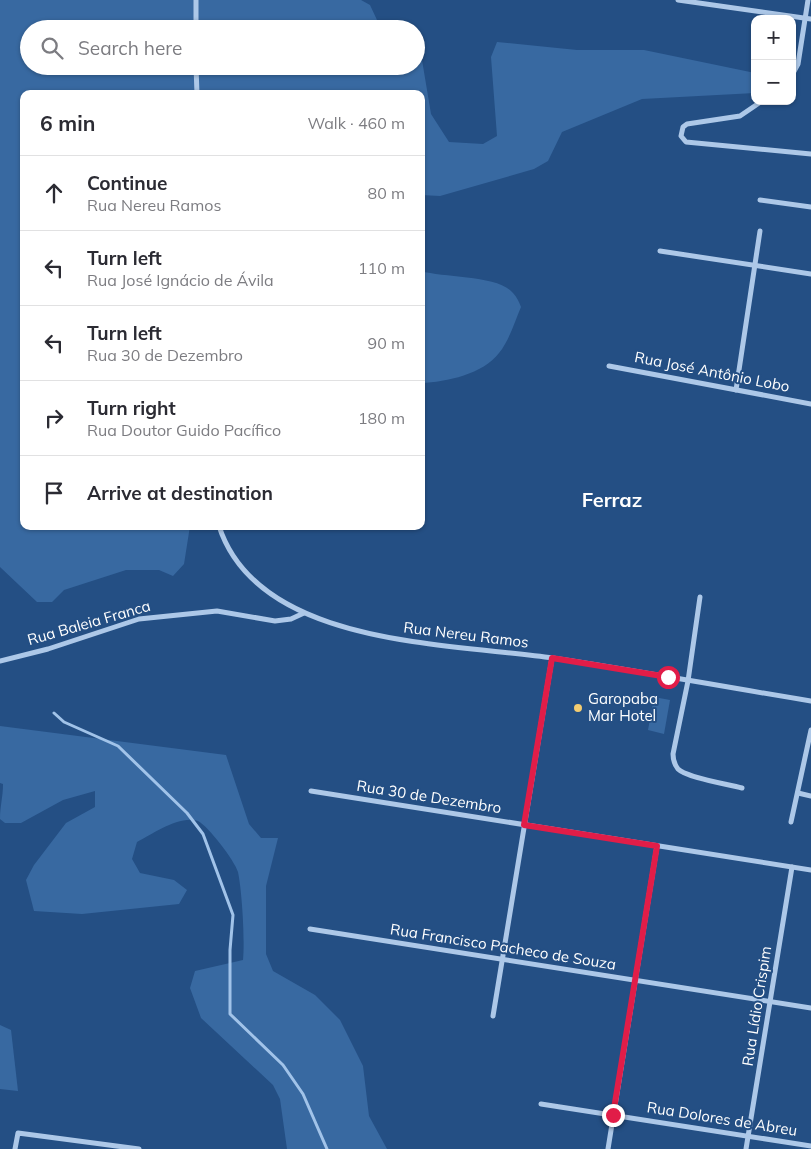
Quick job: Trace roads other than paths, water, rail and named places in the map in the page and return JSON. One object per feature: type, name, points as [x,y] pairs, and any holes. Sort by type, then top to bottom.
[{"type":"street","points":[[196,0],[196,20]]},
{"type":"street","points":[[678,0],[808,18]]},
{"type":"street","points":[[796,68],[808,18],[808,0]]},
{"type":"street","points":[[196,75],[197,90]]},
{"type":"street","points":[[756,105],[740,116],[687,124],[680,132],[681,136],[686,142],[811,154]]},
{"type":"street","points":[[760,200],[811,208]]},
{"type":"street","points":[[736,390],[760,231]]},
{"type":"street","points":[[660,252],[811,274]]},
{"type":"street","name":"Rua José Antônio Lobo","points":[[609,366],[811,404]]},
{"type":"street","name":"Rua Nereu Ramos","points":[[220,530],[225,544],[243,571],[265,588],[304,613],[367,632],[408,642],[552,658],[811,701]]},
{"type":"street","points":[[700,597],[688,680],[673,754],[674,763],[680,770],[690,774],[742,788]]},
{"type":"street","name":"Rua Baleia Franca","points":[[0,661],[48,649],[140,619],[217,612],[275,621],[291,619],[304,613]]},
{"type":"street","points":[[493,1016],[552,658]]},
{"type":"street","points":[[791,822],[811,730]]},
{"type":"street","name":"Rua 30 de Dezembro","points":[[311,791],[811,870]]},
{"type":"street","points":[[798,793],[811,796]]},
{"type":"street","points":[[608,1149],[657,846]]},
{"type":"street","name":"Rua Lídio Crispim","points":[[746,1149],[792,867]]},
{"type":"street","name":"Rua Francisco Pacheco de Souza","points":[[310,929],[811,1008]]},
{"type":"street","name":"Rua Dolores de Abreu","points":[[540,1104],[811,1146]]},
{"type":"street","points":[[15,1149],[18,1132],[139,1149]]},
{"type":"waterway","points":[[54,713],[64,722],[118,746],[187,813],[203,834],[233,915],[230,950],[230,1014],[283,1065],[303,1094],[327,1149]]},
{"type":"place","name":"Garopaba Mar Hotel","points":[[578,708]]},
{"type":"district","name":"Ferraz","points":[[612,500]]}]
